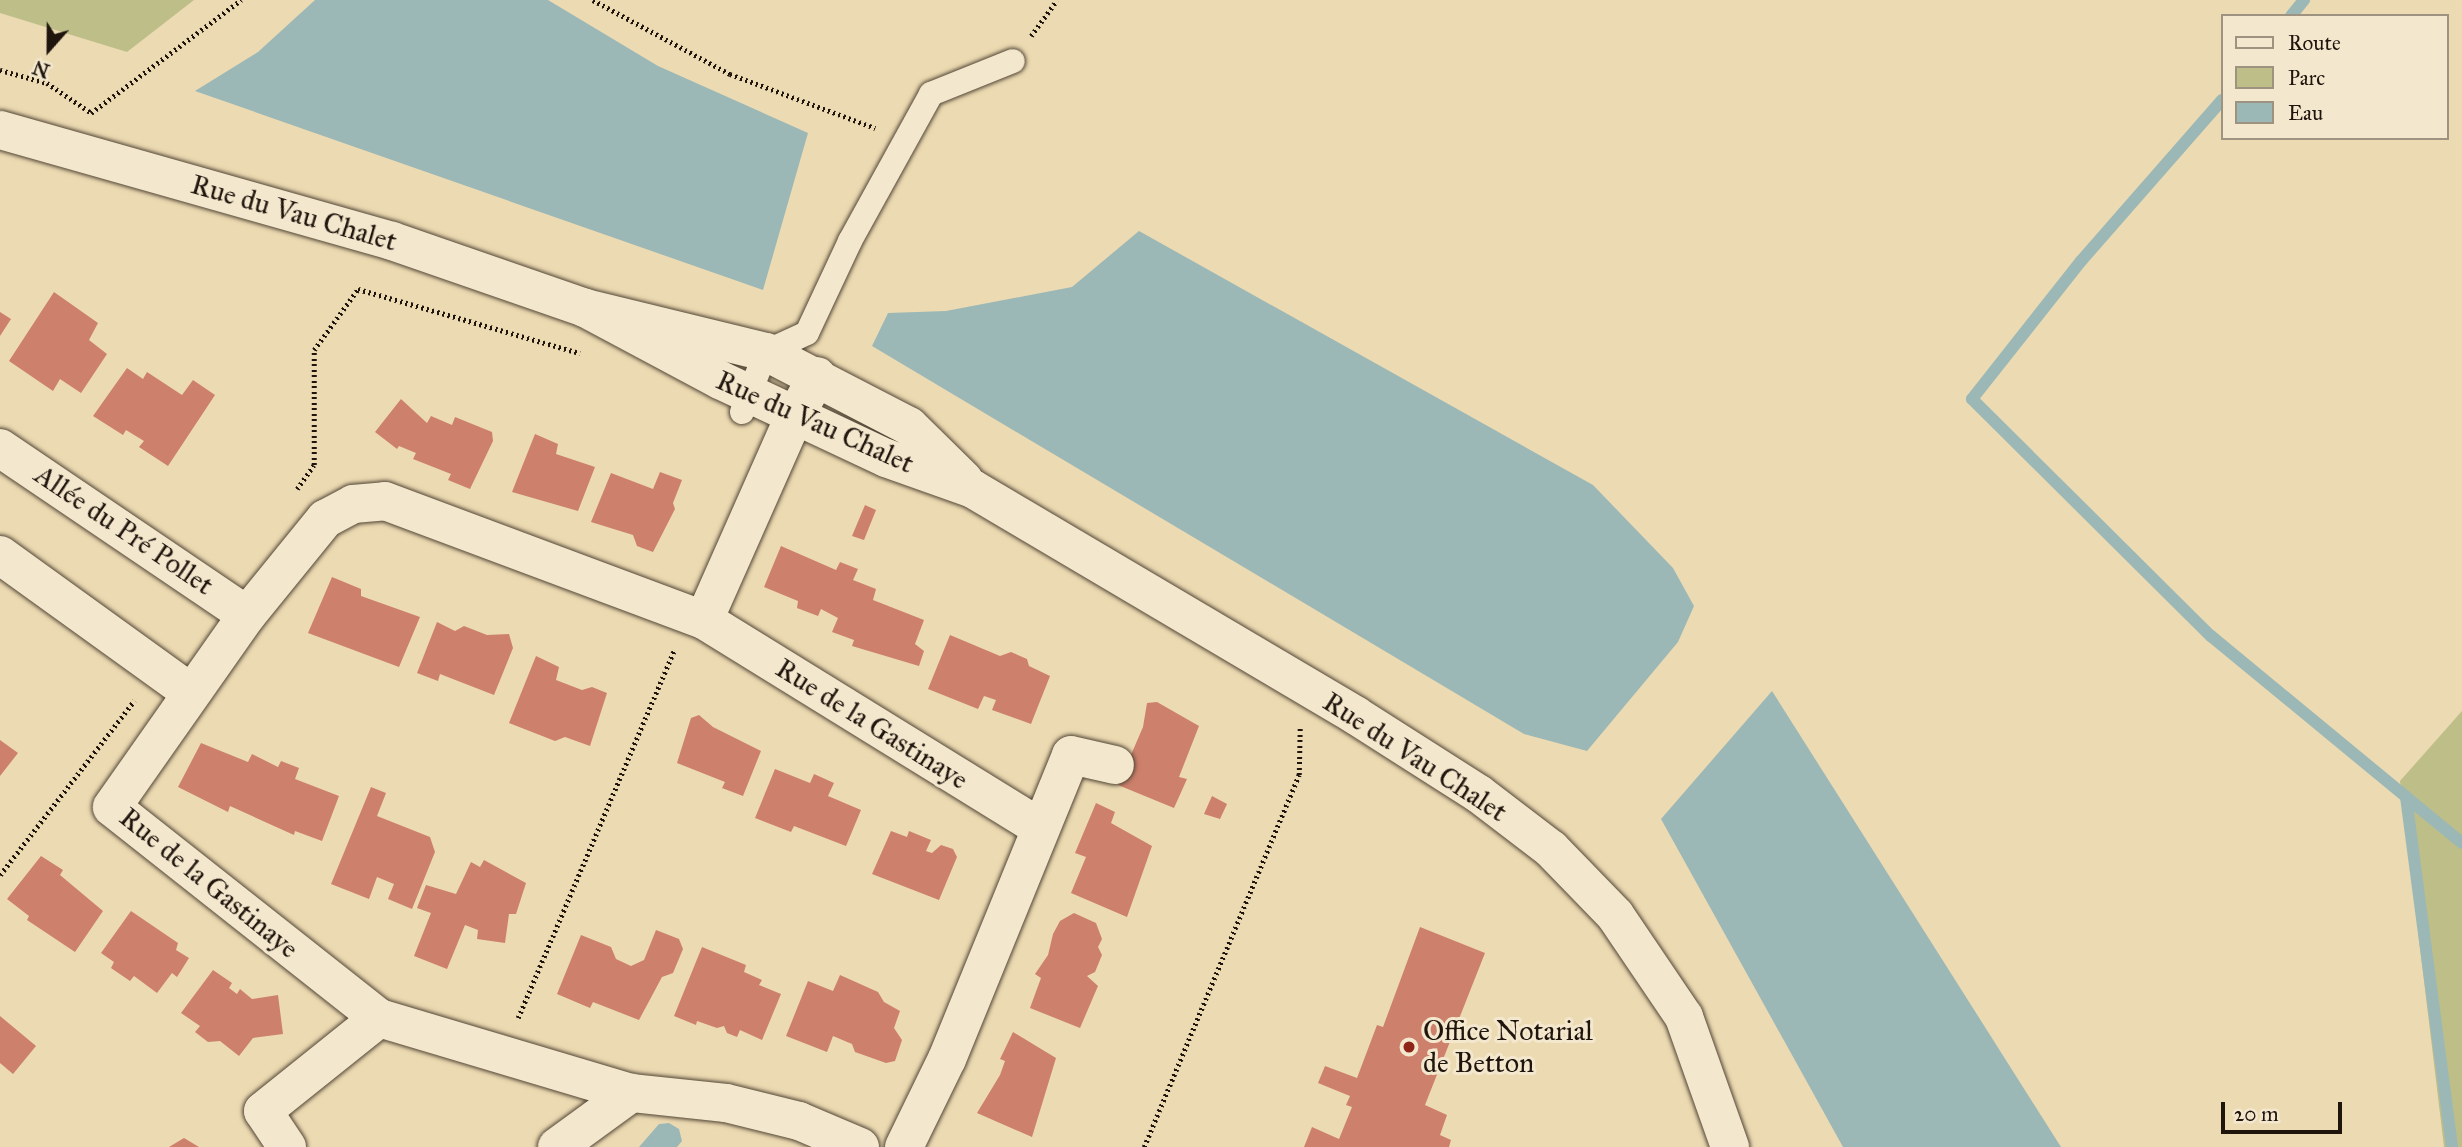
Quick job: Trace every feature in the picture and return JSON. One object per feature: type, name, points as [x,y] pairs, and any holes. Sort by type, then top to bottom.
[{"type":"street","name":"Rue du Vau Chalet","points":[[0,130],[393,241],[585,308],[766,352],[817,376],[909,426],[973,489]]},
{"type":"street","name":"Rue du Vau Chalet","points":[[585,308],[746,402],[797,412],[886,458],[973,489],[1355,715],[1479,794],[1551,849],[1615,915],[1684,1017],[1730,1147]]},
{"type":"street","points":[[704,620],[797,412],[817,376]]},
{"type":"street","name":"Allée du Pré Pollet","points":[[0,448],[247,615]]},
{"type":"street","name":"Rue de la Gastinaye","points":[[860,1147],[799,1121],[750,1109],[631,1093],[379,1018],[112,807],[190,692],[247,615],[325,519],[353,505],[385,501],[704,620],[1039,827]]},
{"type":"street","points":[[0,555],[159,667],[190,692]]},
{"type":"street","points":[[904,1147],[947,1059],[1039,827],[1071,755],[1115,765]]},
{"type":"street","points":[[287,1147],[263,1111],[379,1018]]},
{"type":"street","points":[[557,1147],[631,1093]]},
{"type":"lane","points":[[746,402],[766,352],[807,333],[850,241],[931,94],[1013,61]]},
{"type":"path","points":[[80,151],[91,113],[241,0]]},
{"type":"path","points":[[593,0],[730,74],[906,139]]},
{"type":"path","points":[[1013,61],[1057,0]]},
{"type":"path","points":[[0,71],[47,83],[91,113]]},
{"type":"path","points":[[291,496],[314,465],[314,350],[358,289],[582,354]]},
{"type":"path","points":[[491,1050],[514,1027],[599,820],[678,642],[704,620]]},
{"type":"path","points":[[0,875],[159,667]]},
{"type":"path","points":[[1144,1147],[1299,775],[1300,713]]},
{"type":"green space","points":[[0,0],[194,0],[127,52],[0,13]]},
{"type":"green space","points":[[2462,711],[2462,1147],[2444,1147],[2400,781]]},
{"type":"water","points":[[315,0],[548,0],[658,66],[808,133],[763,290],[195,91],[258,52]]},
{"type":"water","points":[[1139,231],[1593,485],[1673,568],[1694,606],[1678,642],[1587,751],[1524,734],[872,346],[888,313],[946,311],[1072,287]]},
{"type":"water","points":[[1772,691],[2061,1147],[1843,1147],[1661,819]]},
{"type":"water","points":[[669,1123],[679,1129],[682,1141],[677,1147],[639,1147],[659,1124]]},
{"type":"building","points":[[54,292],[98,323],[89,340],[107,354],[81,393],[60,379],[53,391],[9,361]]},
{"type":"building","points":[[0,312],[11,319],[0,336]]},
{"type":"building","points":[[127,368],[143,379],[147,372],[182,395],[193,380],[215,395],[168,466],[139,447],[144,441],[126,430],[123,435],[93,416]]},
{"type":"building","points":[[401,399],[427,423],[431,416],[452,425],[455,417],[492,432],[493,441],[470,489],[448,480],[451,474],[413,459],[416,453],[399,446],[397,449],[375,432]]},
{"type":"building","points":[[535,434],[558,444],[556,454],[595,467],[578,511],[512,492]]},
{"type":"building","points":[[660,472],[682,480],[673,503],[675,509],[653,552],[637,546],[633,535],[591,522],[611,473],[653,489]]},
{"type":"building","points":[[865,505],[876,510],[864,540],[852,536]]},
{"type":"building","points":[[781,546],[836,570],[840,562],[858,569],[853,580],[876,589],[873,600],[924,620],[915,644],[924,651],[919,666],[852,646],[854,640],[832,632],[838,618],[821,609],[818,616],[797,608],[798,601],[764,587]]},
{"type":"building","points":[[332,577],[361,589],[361,596],[420,617],[399,667],[308,633]]},
{"type":"building","points":[[437,622],[455,631],[464,626],[487,635],[509,634],[513,648],[494,695],[440,674],[438,681],[417,673]]},
{"type":"building","points":[[950,635],[1000,656],[1011,652],[1027,659],[1029,666],[1050,676],[1031,724],[992,710],[996,700],[984,696],[978,709],[928,689]]},
{"type":"building","points":[[536,656],[559,667],[556,680],[582,690],[592,687],[607,693],[590,746],[565,737],[555,741],[509,723]]},
{"type":"building","points":[[1157,702],[1199,726],[1179,777],[1187,779],[1174,808],[1118,785],[1143,727],[1147,703]]},
{"type":"building","points":[[699,715],[713,727],[761,751],[743,796],[722,788],[725,782],[677,763],[691,718]]},
{"type":"building","points":[[0,740],[18,753],[0,776]]},
{"type":"building","points":[[201,743],[248,762],[252,754],[278,767],[281,761],[299,768],[295,779],[339,796],[322,841],[295,831],[294,835],[230,806],[228,812],[178,787]]},
{"type":"building","points":[[775,769],[810,783],[814,774],[834,783],[828,796],[861,810],[846,846],[794,826],[791,832],[755,818]]},
{"type":"building","points":[[371,787],[386,793],[377,816],[430,837],[435,852],[412,909],[388,899],[394,884],[377,877],[369,899],[331,884]]},
{"type":"building","points":[[1212,796],[1227,804],[1220,819],[1204,814]]},
{"type":"building","points":[[1096,803],[1115,812],[1111,823],[1152,846],[1127,917],[1071,893],[1086,857],[1075,853]]},
{"type":"building","points":[[891,831],[907,837],[909,831],[931,840],[926,851],[932,853],[941,845],[953,849],[957,857],[939,900],[872,874]]},
{"type":"building","points":[[41,856],[63,870],[60,875],[103,911],[75,952],[27,920],[29,916],[7,899]]},
{"type":"building","points":[[484,860],[526,883],[516,914],[509,914],[505,943],[477,939],[478,930],[465,925],[447,969],[414,956],[431,913],[417,908],[426,885],[456,894],[471,862],[480,867]]},
{"type":"building","points":[[131,911],[178,943],[176,950],[189,958],[177,977],[172,973],[157,993],[134,976],[130,981],[111,968],[114,962],[101,953]]},
{"type":"building","points":[[1074,913],[1096,923],[1102,939],[1098,947],[1102,955],[1095,972],[1087,976],[1098,986],[1080,1028],[1030,1008],[1041,978],[1035,974],[1048,955],[1053,934],[1060,921]]},
{"type":"building","name":"Office Notarial de Betton","points":[[1420,927],[1485,953],[1425,1105],[1447,1115],[1440,1135],[1451,1140],[1449,1147],[1304,1147],[1312,1127],[1339,1139],[1352,1107],[1346,1105],[1350,1096],[1318,1083],[1325,1066],[1357,1078],[1377,1025],[1383,1027]]},
{"type":"building","points":[[656,930],[679,939],[683,949],[673,973],[662,977],[639,1020],[593,1002],[590,1008],[557,994],[581,935],[611,947],[616,959],[631,966],[644,960]]},
{"type":"building","points":[[702,947],[746,965],[744,972],[762,980],[759,985],[781,994],[762,1040],[740,1030],[737,1037],[727,1033],[724,1026],[717,1028],[697,1021],[696,1025],[674,1016]]},
{"type":"building","points":[[213,970],[232,983],[229,988],[237,994],[240,989],[252,999],[278,995],[283,1034],[253,1038],[239,1056],[220,1041],[208,1042],[195,1032],[200,1026],[181,1013]]},
{"type":"building","points":[[840,975],[878,992],[884,1002],[900,1011],[894,1028],[902,1040],[895,1061],[886,1063],[855,1052],[852,1044],[833,1036],[827,1052],[786,1036],[808,981],[833,991]]},
{"type":"building","points":[[0,1016],[36,1046],[13,1074],[0,1063]]},
{"type":"building","points":[[1013,1032],[1056,1058],[1032,1137],[977,1113],[1000,1075],[1005,1061],[1000,1059]]},
{"type":"building","points":[[184,1138],[199,1147],[169,1147]]},
{"type":"waterway","points":[[2293,14],[2304,0]]},
{"type":"waterway","points":[[2220,102],[2081,261],[1972,399],[2211,636],[2406,797],[2452,1147]]},
{"type":"waterway","points":[[2406,797],[2462,843]]},
{"type":"place","name":"Office Notarial de Betton","points":[[1409,1047]]}]
